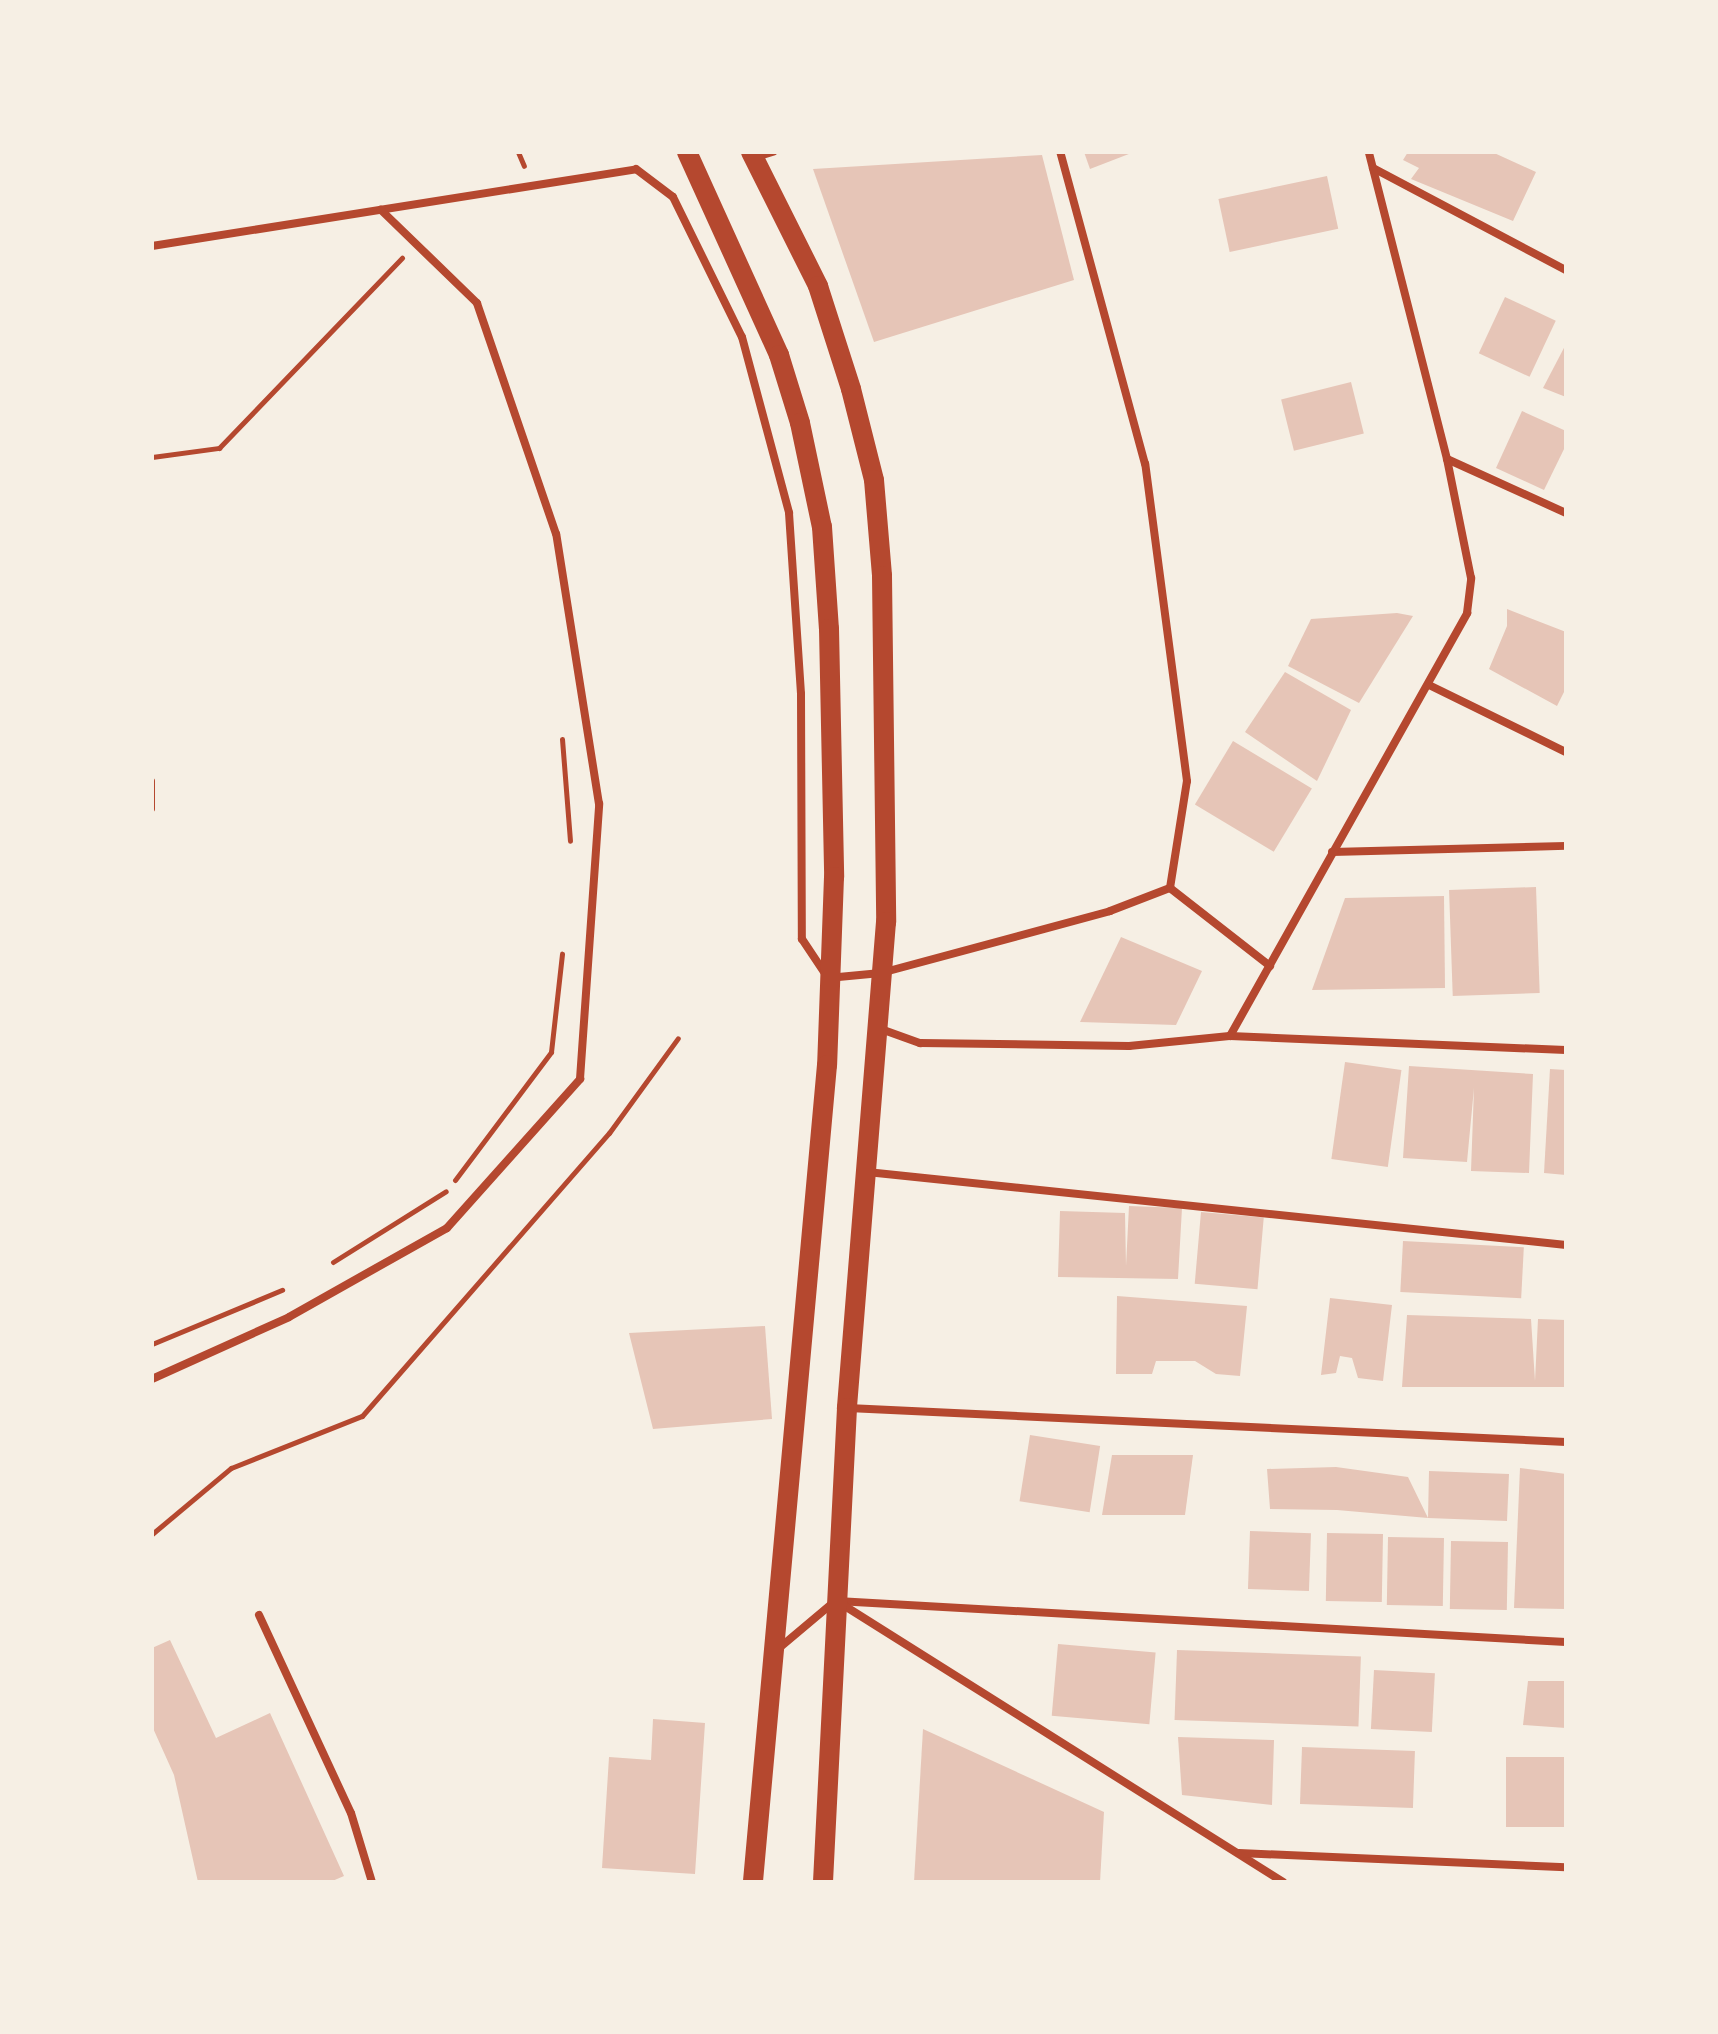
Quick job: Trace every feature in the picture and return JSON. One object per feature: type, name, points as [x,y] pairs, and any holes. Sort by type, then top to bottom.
[{"type":"main road","points":[[687,152],[779,355],[800,423],[822,527],[834,877],[827,1065],[753,1882]]},
{"type":"main road","points":[[759,154],[818,286],[874,480],[882,576],[886,922],[847,1408],[823,1882]]},
{"type":"street","points":[[1060,152],[1145,464],[1187,781],[1170,888]]},
{"type":"street","points":[[1230,1036],[1467,613],[1471,578],[1447,459],[1369,152]]},
{"type":"street","points":[[1373,168],[1566,270]]},
{"type":"street","points":[[152,246],[636,169],[673,197],[742,337],[789,513],[801,694],[802,939],[828,978],[881,973],[1110,911],[1170,888]]},
{"type":"street","points":[[152,1379],[289,1317],[447,1228],[580,1079],[599,804],[556,534],[477,303],[381,210]]},
{"type":"street","points":[[1447,459],[1566,513]]},
{"type":"street","points":[[1429,685],[1566,752]]},
{"type":"street","points":[[1332,852],[1566,846]]},
{"type":"street","points":[[1170,888],[1270,966]]},
{"type":"street","points":[[878,1028],[920,1043],[1129,1046],[1230,1036],[1566,1050]]},
{"type":"street","points":[[866,1172],[1566,1245]]},
{"type":"street","points":[[847,1408],[1566,1442]]},
{"type":"street","points":[[773,1652],[836,1601],[1566,1642]]},
{"type":"street","points":[[836,1601],[1283,1882]]},
{"type":"street","points":[[259,1615],[351,1813],[372,1882]]},
{"type":"street","points":[[1239,1853],[1566,1867]]},
{"type":"lane","points":[[152,781],[152,809]]},
{"type":"path","points":[[152,457],[219,448],[407,252],[416,262]]},
{"type":"path","points":[[561,726],[571,851]]},
{"type":"path","points":[[322,1269],[447,1190],[551,1052],[563,944]]},
{"type":"path","points":[[152,1534],[231,1468],[362,1416],[609,1133],[678,1038]]},
{"type":"path","points":[[152,1344],[297,1284]]},
{"type":"building","points":[[1084,152],[1134,152],[1090,169]]},
{"type":"building","points":[[1408,152],[1492,152],[1536,172],[1513,221],[1411,179],[1419,168],[1403,160]]},
{"type":"building","points":[[1042,155],[1074,280],[874,342],[813,169]]},
{"type":"building","points":[[1327,176],[1338,229],[1230,252],[1218,199]]},
{"type":"building","points":[[1505,297],[1556,321],[1530,377],[1479,353]]},
{"type":"building","points":[[1566,344],[1566,397],[1543,388]]},
{"type":"building","points":[[1351,382],[1364,433],[1294,451],[1281,399]]},
{"type":"building","points":[[1522,411],[1566,431],[1566,445],[1544,490],[1496,468]]},
{"type":"building","points":[[1507,609],[1566,632],[1566,688],[1557,706],[1489,669],[1507,626]]},
{"type":"building","points":[[1397,613],[1413,616],[1359,703],[1288,666],[1311,619]]},
{"type":"building","points":[[1285,672],[1351,710],[1317,781],[1245,732]]},
{"type":"building","points":[[1233,741],[1312,788],[1274,852],[1195,804]]},
{"type":"building","points":[[1536,887],[1540,993],[1453,996],[1449,890]]},
{"type":"building","points":[[1444,896],[1445,988],[1312,990],[1345,898]]},
{"type":"building","points":[[1121,937],[1202,971],[1176,1025],[1080,1022]]},
{"type":"building","points":[[1345,1062],[1401,1070],[1388,1167],[1331,1159]]},
{"type":"building","points":[[1409,1066],[1533,1074],[1529,1173],[1471,1171],[1474,1088],[1467,1162],[1403,1158]]},
{"type":"building","points":[[1550,1069],[1566,1070],[1566,1175],[1544,1173]]},
{"type":"building","points":[[1129,1206],[1182,1208],[1178,1279],[1058,1277],[1060,1211],[1125,1213],[1126,1266]]},
{"type":"building","points":[[1201,1212],[1264,1217],[1257,1289],[1195,1284]]},
{"type":"building","points":[[1403,1241],[1524,1247],[1521,1298],[1400,1292]]},
{"type":"building","points":[[1117,1296],[1247,1306],[1240,1376],[1216,1374],[1195,1361],[1156,1361],[1152,1374],[1116,1374]]},
{"type":"building","points":[[1330,1298],[1392,1305],[1383,1381],[1358,1378],[1352,1358],[1340,1356],[1336,1373],[1321,1375]]},
{"type":"building","points":[[1407,1315],[1531,1319],[1535,1381],[1538,1319],[1566,1320],[1566,1387],[1402,1387]]},
{"type":"building","points":[[765,1326],[772,1419],[653,1429],[629,1333]]},
{"type":"building","points":[[1030,1435],[1100,1446],[1090,1512],[1020,1501]]},
{"type":"building","points":[[1112,1455],[1193,1455],[1185,1515],[1102,1515]]},
{"type":"building","points":[[1336,1467],[1408,1477],[1428,1518],[1337,1510],[1270,1509],[1267,1469]]},
{"type":"building","points":[[1520,1468],[1566,1474],[1566,1609],[1514,1608]]},
{"type":"building","points":[[1429,1471],[1509,1474],[1507,1521],[1428,1518]]},
{"type":"building","points":[[1250,1531],[1311,1533],[1309,1591],[1248,1589]]},
{"type":"building","points":[[1327,1533],[1383,1534],[1382,1602],[1326,1601]]},
{"type":"building","points":[[1388,1537],[1444,1538],[1443,1606],[1387,1605]]},
{"type":"building","points":[[1451,1541],[1508,1542],[1507,1610],[1450,1609]]},
{"type":"building","points":[[170,1640],[216,1738],[270,1713],[344,1876],[330,1882],[198,1882],[174,1775],[152,1726],[152,1648]]},
{"type":"building","points":[[1058,1644],[1156,1653],[1149,1724],[1052,1716]]},
{"type":"building","points":[[1177,1650],[1361,1656],[1358,1726],[1175,1720]]},
{"type":"building","points":[[1374,1670],[1435,1673],[1432,1732],[1371,1729]]},
{"type":"building","points":[[1528,1681],[1566,1681],[1566,1728],[1523,1725]]},
{"type":"building","points":[[653,1719],[705,1723],[695,1874],[602,1868],[609,1757],[651,1760]]},
{"type":"building","points":[[923,1729],[1104,1812],[1100,1882],[914,1882]]},
{"type":"building","points":[[1178,1737],[1274,1740],[1272,1805],[1182,1795]]},
{"type":"building","points":[[1302,1747],[1415,1751],[1413,1808],[1300,1804]]},
{"type":"building","points":[[1506,1757],[1566,1757],[1566,1827],[1506,1827]]}]
